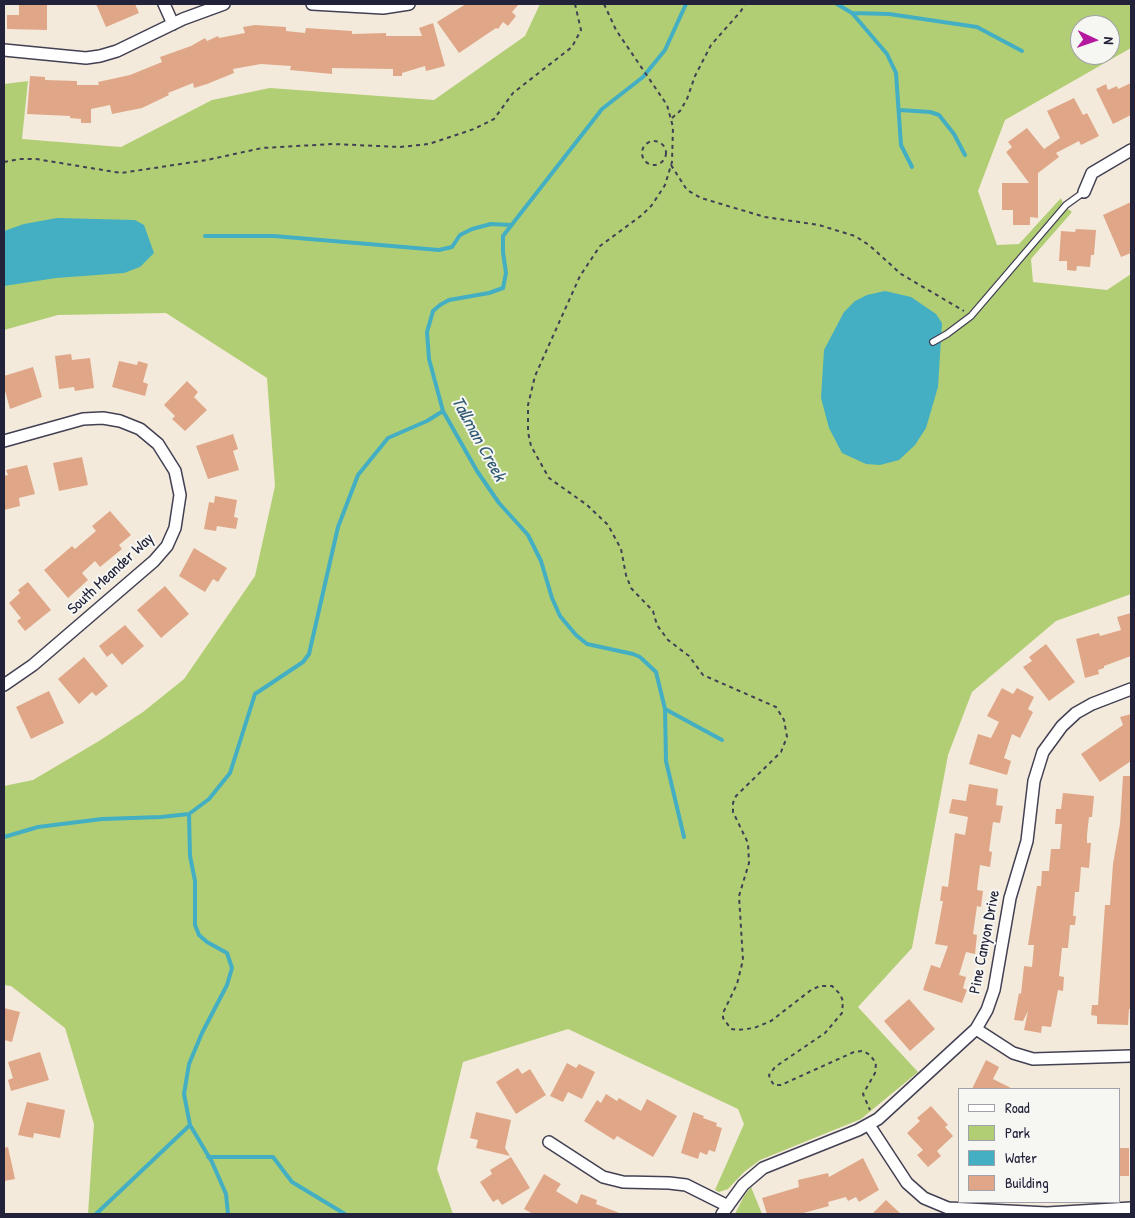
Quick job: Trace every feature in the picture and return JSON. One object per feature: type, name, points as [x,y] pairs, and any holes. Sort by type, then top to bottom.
[{"type":"street","points":[[164,4],[173,24]]},
{"type":"street","points":[[4,50],[94,58],[112,53],[173,24],[224,4]]},
{"type":"street","points":[[312,4],[383,8],[409,4]]},
{"type":"street","points":[[1084,192],[1092,173],[1131,150]]},
{"type":"street","name":"South Meander Way","points":[[4,441],[83,419],[103,418],[120,421],[140,429],[158,444],[175,471],[180,495],[175,528],[167,546],[154,561],[33,666],[4,685]]},
{"type":"street","name":"Pine Canyon Drive","points":[[726,1211],[750,1176],[763,1168],[869,1124],[976,1029],[987,1010],[994,990],[1010,898],[1028,841],[1034,780],[1043,752],[1062,726],[1076,713],[1092,704],[1131,689]]},
{"type":"street","points":[[976,1029],[1013,1053],[1033,1059],[1131,1056]]},
{"type":"street","points":[[869,1124],[907,1183],[924,1198],[948,1208],[1047,1212],[1131,1208]]},
{"type":"street","points":[[549,1142],[603,1176],[623,1182],[669,1183],[686,1186],[726,1211]]},
{"type":"lane","points":[[932,342],[972,316],[1066,205],[1084,192]]},
{"type":"path","points":[[4,162],[19,159],[36,159],[121,174],[207,160],[262,148],[333,144],[400,147],[429,144],[474,129],[494,120],[513,93],[572,47],[581,30],[576,4]]},
{"type":"path","points":[[604,4],[616,30],[666,106],[671,119],[672,165],[665,185],[652,205],[642,216],[600,246],[580,276],[532,384],[528,404],[528,432],[531,446],[549,478],[587,505],[608,526],[621,549],[626,575],[631,588],[652,611],[657,625],[668,640],[689,656],[703,675],[711,681],[776,707],[784,720],[787,737],[781,752],[736,796],[733,803],[733,812],[748,844],[749,863],[739,896],[743,960],[737,984],[723,1013],[723,1018],[731,1029],[754,1028],[771,1021],[812,990],[820,986],[832,986],[840,994],[843,1001],[842,1013],[825,1033],[775,1067],[769,1075],[770,1079],[774,1085],[781,1085],[854,1052],[863,1051],[870,1055],[876,1063],[875,1073],[862,1094],[872,1112]]},
{"type":"path","points":[[671,119],[680,111],[687,99],[695,76],[711,45],[741,11],[744,4]]},
{"type":"path","points":[[658,141],[665,146],[667,154],[661,164],[653,166],[643,159],[642,150],[646,144],[658,141]]},
{"type":"path","points":[[667,154],[673,155]]},
{"type":"path","points":[[672,165],[687,190],[701,198],[765,217],[819,225],[855,236],[869,245],[901,274],[972,316]]},
{"type":"green space","points":[[540,4],[1131,4],[1131,48],[1120,54],[1120,15],[1070,15],[1070,65],[1101,65],[1005,120],[978,191],[997,245],[1019,244],[1061,198],[1064,206],[1072,212],[1031,259],[1033,282],[1107,290],[1131,274],[1131,594],[1056,621],[972,692],[948,755],[912,948],[858,1007],[918,1072],[861,1119],[760,1160],[744,1172],[728,1189],[719,1192],[715,1190],[744,1124],[738,1109],[568,1029],[463,1062],[437,1169],[453,1214],[88,1214],[94,1124],[65,1028],[11,986],[4,985],[4,786],[33,780],[99,741],[143,712],[184,679],[255,576],[275,486],[267,378],[166,313],[58,315],[4,330],[4,84],[28,81],[22,139],[121,147],[212,100],[270,88],[434,100],[525,36]]},
{"type":"green space","points":[[751,1187],[762,1214],[735,1214],[744,1196]]},
{"type":"water","points":[[57,218],[135,220],[144,225],[154,253],[140,267],[124,273],[56,278],[4,286],[4,231],[24,224]]},
{"type":"water","points":[[885,291],[911,297],[936,314],[942,323],[938,387],[926,428],[915,445],[899,460],[880,465],[866,464],[842,453],[829,428],[821,398],[824,350],[844,312],[855,301],[867,295]]},
{"type":"building","points":[[19,4],[47,4],[47,30],[7,29],[7,15],[19,15]]},
{"type":"building","points":[[96,4],[135,4],[139,13],[106,27]]},
{"type":"building","points":[[466,4],[519,4],[512,12],[516,16],[508,26],[503,22],[498,29],[496,28],[459,53],[437,22]]},
{"type":"building","points":[[433,23],[445,66],[426,71],[425,66],[402,73],[402,76],[393,76],[393,69],[332,68],[332,74],[290,70],[291,66],[261,64],[233,69],[234,73],[194,88],[193,83],[168,93],[169,95],[142,108],[112,114],[110,105],[91,109],[91,123],[81,123],[81,119],[70,118],[70,116],[27,114],[30,76],[45,77],[45,80],[77,81],[77,85],[99,85],[98,82],[130,75],[162,62],[160,57],[191,46],[205,38],[207,41],[218,36],[219,38],[245,33],[243,27],[255,25],[286,27],[286,31],[305,33],[306,28],[352,31],[352,34],[386,33],[386,36],[422,36],[419,28]]},
{"type":"building","points":[[1131,83],[1131,115],[1113,124],[1096,89],[1106,84],[1108,90],[1117,86],[1118,89]]},
{"type":"building","points":[[1074,98],[1083,115],[1087,113],[1099,136],[1081,145],[1079,141],[1056,153],[1059,157],[1038,173],[1038,218],[1030,217],[1030,225],[1013,225],[1013,210],[1002,210],[1002,183],[1029,183],[1006,152],[1012,147],[1008,142],[1027,128],[1044,149],[1060,138],[1047,111]]},
{"type":"building","points":[[1131,202],[1131,253],[1121,257],[1103,215]]},
{"type":"building","points":[[1076,229],[1096,230],[1094,255],[1091,255],[1090,267],[1077,266],[1076,271],[1067,270],[1067,261],[1059,261],[1061,231],[1075,232]]},
{"type":"building","points":[[71,354],[72,360],[90,358],[94,388],[75,391],[74,387],[59,389],[55,356]]},
{"type":"building","points":[[119,361],[137,365],[138,361],[148,364],[143,382],[148,384],[145,396],[112,387]]},
{"type":"building","points":[[33,367],[42,397],[10,409],[4,387],[4,376]]},
{"type":"building","points":[[187,381],[198,392],[194,397],[207,410],[185,431],[172,419],[175,416],[164,405]]},
{"type":"building","points":[[233,434],[238,449],[233,451],[239,470],[208,479],[196,446]]},
{"type":"building","points":[[82,457],[88,485],[59,491],[53,463]]},
{"type":"building","points":[[27,465],[35,494],[19,498],[20,506],[4,510],[4,476],[8,475],[6,470]]},
{"type":"building","points":[[215,496],[237,500],[234,517],[238,518],[236,529],[217,526],[216,531],[204,529],[209,502],[214,503]]},
{"type":"building","points":[[110,511],[131,535],[119,545],[122,549],[100,567],[95,561],[82,573],[88,580],[68,598],[44,570],[72,546],[75,549],[96,531],[92,526]]},
{"type":"building","points":[[194,548],[227,568],[218,582],[213,579],[205,592],[179,576]]},
{"type":"building","points":[[28,582],[51,610],[25,631],[17,621],[21,618],[9,603],[20,593],[18,590]]},
{"type":"building","points":[[165,586],[189,614],[161,638],[137,610]]},
{"type":"building","points":[[1131,613],[1131,656],[1104,666],[1104,668],[1098,670],[1099,674],[1085,678],[1076,639],[1099,633],[1100,636],[1121,630],[1117,617]]},
{"type":"building","points":[[125,625],[144,646],[122,665],[112,653],[107,657],[99,646]]},
{"type":"building","points":[[1046,644],[1075,682],[1049,701],[1023,667],[1032,661],[1029,657]]},
{"type":"building","points":[[84,657],[108,686],[96,696],[92,692],[79,704],[58,679]]},
{"type":"building","points":[[1002,688],[1013,694],[1017,688],[1034,697],[1028,709],[1033,712],[1020,738],[1012,734],[1004,758],[1011,761],[1007,775],[969,764],[978,734],[991,738],[999,722],[987,716]]},
{"type":"building","points":[[49,691],[64,723],[31,739],[16,707]]},
{"type":"building","points":[[1131,714],[1131,761],[1100,782],[1081,754],[1123,725],[1120,717]]},
{"type":"building","points":[[1123,776],[1131,776],[1131,1009],[1129,1009],[1128,1025],[1097,1024],[1097,1016],[1091,1015],[1092,1005],[1098,1005],[1105,905],[1110,905],[1113,864],[1120,824]]},
{"type":"building","points":[[969,784],[998,789],[996,805],[1003,806],[1000,823],[993,822],[989,851],[992,852],[990,867],[980,865],[977,890],[983,891],[981,907],[977,906],[973,934],[977,935],[975,954],[966,952],[959,975],[966,977],[963,988],[967,990],[962,1003],[923,990],[931,965],[940,968],[948,946],[935,944],[943,901],[940,901],[942,886],[948,887],[955,833],[965,835],[968,817],[949,813],[952,799],[966,801]]},
{"type":"building","points":[[1063,793],[1094,796],[1092,817],[1089,817],[1087,835],[1087,843],[1091,843],[1089,868],[1081,867],[1079,892],[1075,892],[1073,916],[1076,916],[1075,925],[1070,925],[1068,948],[1062,948],[1059,976],[1064,977],[1063,991],[1058,990],[1051,1027],[1042,1026],[1041,1033],[1024,1030],[1028,1011],[1023,1021],[1014,1020],[1019,993],[1021,994],[1024,966],[1032,967],[1034,945],[1028,945],[1037,886],[1041,886],[1042,871],[1049,871],[1051,849],[1060,849],[1062,824],[1055,824],[1056,809],[1061,809]]},
{"type":"building","points":[[909,999],[935,1029],[910,1051],[884,1021]]},
{"type":"building","points":[[4,1008],[20,1012],[12,1042],[4,1040]]},
{"type":"building","points":[[40,1052],[49,1080],[11,1091],[8,1080],[13,1078],[8,1062]]},
{"type":"building","points":[[986,1060],[999,1067],[993,1079],[1011,1088],[972,1088]]},
{"type":"building","points":[[567,1063],[576,1068],[579,1064],[595,1072],[582,1099],[568,1092],[563,1102],[550,1096]]},
{"type":"building","points":[[518,1068],[522,1074],[530,1069],[546,1095],[516,1114],[496,1082]]},
{"type":"building","points":[[606,1094],[617,1101],[619,1098],[641,1111],[647,1099],[677,1116],[653,1157],[617,1136],[614,1140],[584,1121],[597,1100],[601,1103]]},
{"type":"building","points":[[27,1102],[65,1110],[60,1138],[34,1133],[33,1138],[18,1135]]},
{"type":"building","points":[[931,1106],[948,1125],[945,1127],[953,1136],[937,1151],[941,1156],[928,1167],[917,1155],[923,1150],[907,1133],[920,1121],[917,1118]]},
{"type":"building","points":[[476,1112],[511,1120],[505,1148],[510,1156],[476,1148],[478,1140],[470,1138]]},
{"type":"building","points":[[693,1112],[717,1123],[716,1126],[722,1128],[715,1152],[709,1150],[707,1155],[700,1152],[698,1159],[681,1153]]},
{"type":"building","points":[[8,1147],[15,1179],[4,1181],[4,1148]]},
{"type":"building","points":[[1120,1148],[1129,1148],[1129,1176],[1120,1176]]},
{"type":"building","points":[[511,1157],[530,1188],[502,1205],[498,1199],[493,1202],[480,1182],[492,1174],[490,1170]]},
{"type":"building","points":[[863,1158],[879,1190],[859,1202],[856,1197],[848,1201],[846,1197],[828,1202],[829,1206],[800,1214],[767,1214],[762,1198],[799,1187],[798,1180],[828,1173],[829,1177]]},
{"type":"building","points":[[544,1174],[561,1184],[556,1191],[577,1204],[581,1194],[597,1200],[596,1204],[622,1214],[533,1214],[524,1209]]},
{"type":"building","points":[[886,1200],[901,1214],[872,1214]]},
{"type":"waterway","name":"Tallman Creek","points":[[684,837],[666,761],[665,709],[656,672],[640,657],[633,654],[587,644],[576,635],[560,616],[552,598],[541,561],[528,535],[499,503],[477,471],[443,411],[429,359],[427,332],[433,311],[440,305],[449,300],[489,293],[503,288],[506,273],[503,236],[602,109],[643,77],[665,50],[686,4]]},
{"type":"waterway","points":[[837,4],[852,13],[887,54],[896,73],[901,145],[912,167]]},
{"type":"waterway","points":[[852,13],[889,14],[977,27],[1022,51]]},
{"type":"waterway","points":[[900,110],[930,112],[939,115],[954,134],[965,155]]},
{"type":"waterway","points":[[205,236],[274,236],[439,250],[452,247],[460,235],[472,229],[491,224],[511,225]]},
{"type":"waterway","points":[[228,1214],[226,1194],[212,1162],[190,1125],[184,1094],[189,1064],[202,1033],[227,985],[232,968],[227,953],[207,942],[199,935],[195,925],[195,881],[190,856],[189,814],[209,799],[230,773],[255,694],[303,662],[309,654],[338,527],[358,475],[388,438],[427,421],[443,411]]},
{"type":"waterway","points":[[665,709],[722,740]]},
{"type":"waterway","points":[[4,837],[38,827],[102,819],[189,814]]},
{"type":"waterway","points":[[96,1214],[190,1125]]},
{"type":"waterway","points":[[208,1157],[273,1157],[292,1182],[345,1214]]}]
